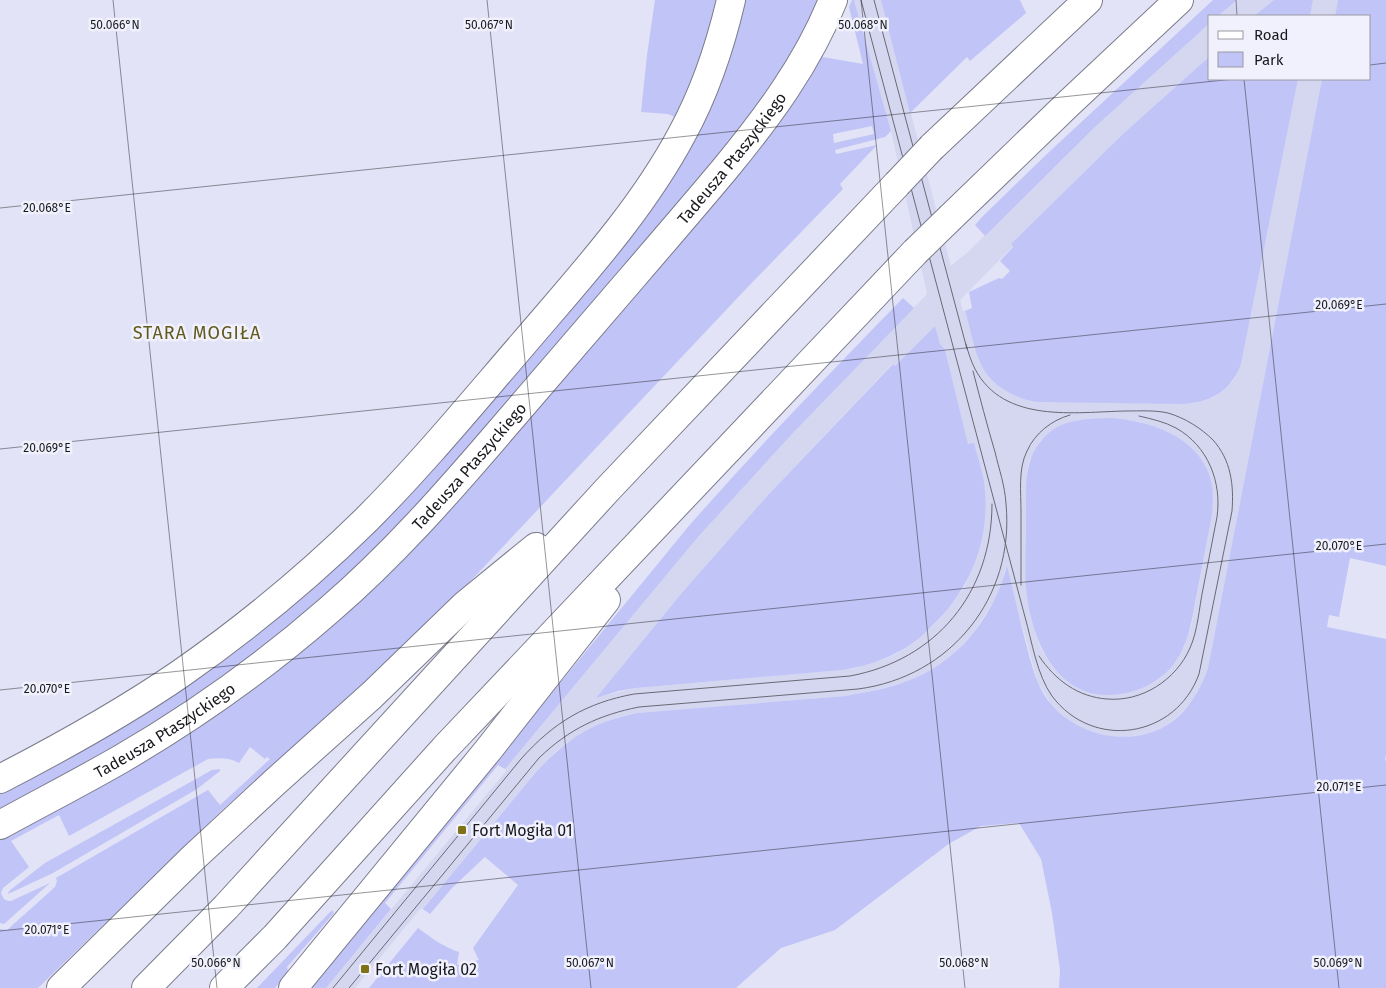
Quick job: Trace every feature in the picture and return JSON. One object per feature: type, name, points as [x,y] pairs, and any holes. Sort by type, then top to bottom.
[{"type":"main road","points":[[0,779],[116,715],[216,648],[274,603],[324,559],[407,477],[589,266],[648,190],[674,148],[694,109],[714,62],[730,0]]},
{"type":"main road","name":"Tadeusza Ptaszyckiego","points":[[0,825],[120,760],[211,702],[299,636],[390,553],[452,487],[747,142],[800,66],[834,0]]},
{"type":"main road","points":[[146,988],[226,907],[606,490],[932,147],[1088,0]]},
{"type":"main road","points":[[224,988],[275,937],[444,749],[915,252],[1179,0]]},
{"type":"main road","points":[[293,988],[567,652],[695,484]]},
{"type":"main road","points":[[61,988],[193,858],[372,696],[464,605],[606,490]]},
{"type":"shaded area","points":[[854,0],[881,0],[951,266],[967,253],[1095,127],[1208,25],[1208,58],[1124,133],[1011,244],[1013,246],[960,300],[979,360],[983,368],[995,381],[1184,404],[1207,400],[1223,391],[1234,380],[1241,364],[1298,80],[1322,80],[1208,668],[1202,685],[1192,701],[1164,727],[1150,733],[1125,737],[1109,737],[1084,730],[1073,724],[1053,707],[1038,683],[1006,567],[995,599],[974,632],[952,656],[926,673],[907,682],[846,696],[637,713],[604,722],[569,741],[554,753],[537,771],[355,988],[326,988],[698,537],[792,434],[927,294],[891,131]],"holes":[[[935,326],[940,344],[945,351],[968,444],[974,443],[985,489],[979,549],[975,562],[964,588],[935,624],[912,644],[898,653],[855,668],[636,688],[597,697],[682,594],[769,494],[892,364],[895,366]],[[1121,419],[1141,422],[1168,432],[1192,450],[1205,467],[1210,477],[1213,497],[1212,515],[1191,627],[1182,651],[1161,678],[1151,684],[1140,689],[1112,695],[1099,694],[1068,682],[1052,666],[1041,649],[1036,636],[1030,615],[1026,585],[1027,470],[1029,461],[1040,441],[1053,430]]]},
{"type":"shaded area","points":[[1237,0],[1274,0],[1255,15],[1219,15]]},
{"type":"shaded area","points":[[1313,0],[1338,0],[1335,15],[1310,15]]},
{"type":"green space","points":[[655,0],[718,0],[710,35],[677,118],[668,114],[641,112]]},
{"type":"green space","points":[[744,0],[819,0],[790,60],[763,101],[726,147],[464,453],[407,516],[357,567],[302,615],[234,669],[176,709],[107,752],[0,810],[0,794],[53,766],[201,675],[558,323],[635,231],[674,174],[698,132],[722,80],[738,29]]},
{"type":"green space","points":[[852,0],[854,0],[891,131],[885,137],[835,150],[836,154],[877,145],[840,184],[843,189],[743,292],[463,589],[367,682],[222,810],[38,988],[0,988],[0,929],[7,930],[55,887],[56,878],[208,790],[220,805],[270,759],[267,757],[265,759],[250,747],[239,763],[228,759],[208,759],[69,836],[59,815],[11,841],[29,867],[3,888],[1,893],[3,898],[11,901],[50,883],[4,924],[0,923],[0,840],[158,753],[235,702],[411,551],[466,493],[697,223],[781,120],[822,56],[863,64],[849,7]],"holes":[[[872,126],[874,134],[834,143],[833,134]]]},
{"type":"green space","points":[[881,0],[1020,0],[1026,13],[970,61],[967,57],[910,113]]},
{"type":"green space","points":[[1213,0],[1237,0],[1219,15],[1208,15],[1208,25],[1095,127],[985,236],[975,225],[1048,153]]},
{"type":"green space","points":[[1274,0],[1313,0],[1310,15],[1255,15]]},
{"type":"green space","points":[[1338,0],[1386,0],[1386,566],[1350,558],[1339,617],[1329,615],[1327,627],[1386,639],[1386,988],[1059,988],[1060,970],[1052,913],[1041,859],[1019,823],[981,826],[950,843],[835,930],[781,948],[736,988],[369,988],[418,928],[443,945],[459,952],[457,965],[479,960],[473,948],[518,885],[485,857],[452,888],[430,914],[423,909],[537,771],[548,759],[582,733],[607,721],[637,713],[846,696],[905,682],[941,664],[970,637],[992,604],[1007,566],[1035,674],[1043,693],[1055,708],[1070,721],[1087,730],[1106,735],[1126,737],[1145,734],[1163,727],[1179,716],[1196,694],[1208,668],[1322,80],[1371,80],[1371,15],[1335,15]]},
{"type":"green space","points":[[1208,58],[1208,80],[1298,80],[1241,364],[1226,388],[1212,398],[1194,403],[1037,402],[1019,397],[995,383],[983,369],[965,311],[972,308],[969,292],[999,278],[1002,279],[1010,271],[1000,261],[1013,247],[1011,244],[1124,133]]},
{"type":"green space","points":[[903,298],[914,308],[792,434],[698,537],[505,769],[498,765],[385,903],[391,909],[326,988],[310,988],[688,527],[767,440]]},
{"type":"green space","points":[[935,326],[940,344],[945,350],[968,444],[974,443],[985,491],[984,530],[974,566],[956,599],[944,614],[905,648],[863,666],[842,670],[636,688],[596,698],[681,594],[769,494],[893,364],[895,366]]},
{"type":"green space","points":[[1110,418],[1140,422],[1169,433],[1183,441],[1204,463],[1210,477],[1213,501],[1212,515],[1191,621],[1186,642],[1179,656],[1174,664],[1155,682],[1130,692],[1107,695],[1087,692],[1071,684],[1057,671],[1046,655],[1037,637],[1031,617],[1025,571],[1026,482],[1030,460],[1035,450],[1048,434],[1063,424],[1081,420]]},
{"type":"green space","points":[[220,769],[220,771],[197,789],[53,873],[8,894],[9,891],[45,863],[212,770]]},
{"type":"green space","points":[[332,910],[334,913],[287,967],[288,971],[275,988],[257,988]]},
{"type":"tram line","points":[[861,0],[1042,678],[1052,696],[1069,713],[1089,725],[1110,730],[1132,730],[1153,724],[1172,712],[1188,696],[1199,674],[1232,511],[1232,482],[1224,456],[1213,440],[1203,431],[1187,421],[1168,413],[1158,411],[1063,413],[1022,407],[1004,399],[988,387],[975,369],[966,344]]},
{"type":"tram line","points":[[874,0],[967,349]]},
{"type":"tram line","points":[[349,988],[539,758],[573,731],[611,714],[639,707],[858,689],[891,681],[922,668],[948,650],[970,627],[988,600],[1000,570],[1006,538],[1006,504],[1003,484],[973,371]]},
{"type":"tram line","points":[[1021,585],[1021,481],[1024,458],[1030,444],[1039,433],[1057,420],[1070,415]]},
{"type":"tram line","points":[[1039,656],[1052,673],[1077,691],[1096,698],[1120,699],[1145,693],[1167,679],[1184,660],[1193,641],[1217,517],[1218,504],[1215,478],[1204,455],[1187,436],[1167,424],[1139,416]]},
{"type":"tram line","points":[[333,988],[521,759],[546,734],[586,709],[634,694],[850,676],[881,668],[908,655],[933,638],[953,617],[970,593],[982,566],[989,536],[992,504]]},
{"type":"place","name":"Fort Mogiła 01","points":[[462,830]]},
{"type":"place","name":"Fort Mogiła 02","points":[[365,969]]},
{"type":"district","name":"STARA MOGIŁA","points":[[197,333]]}]
